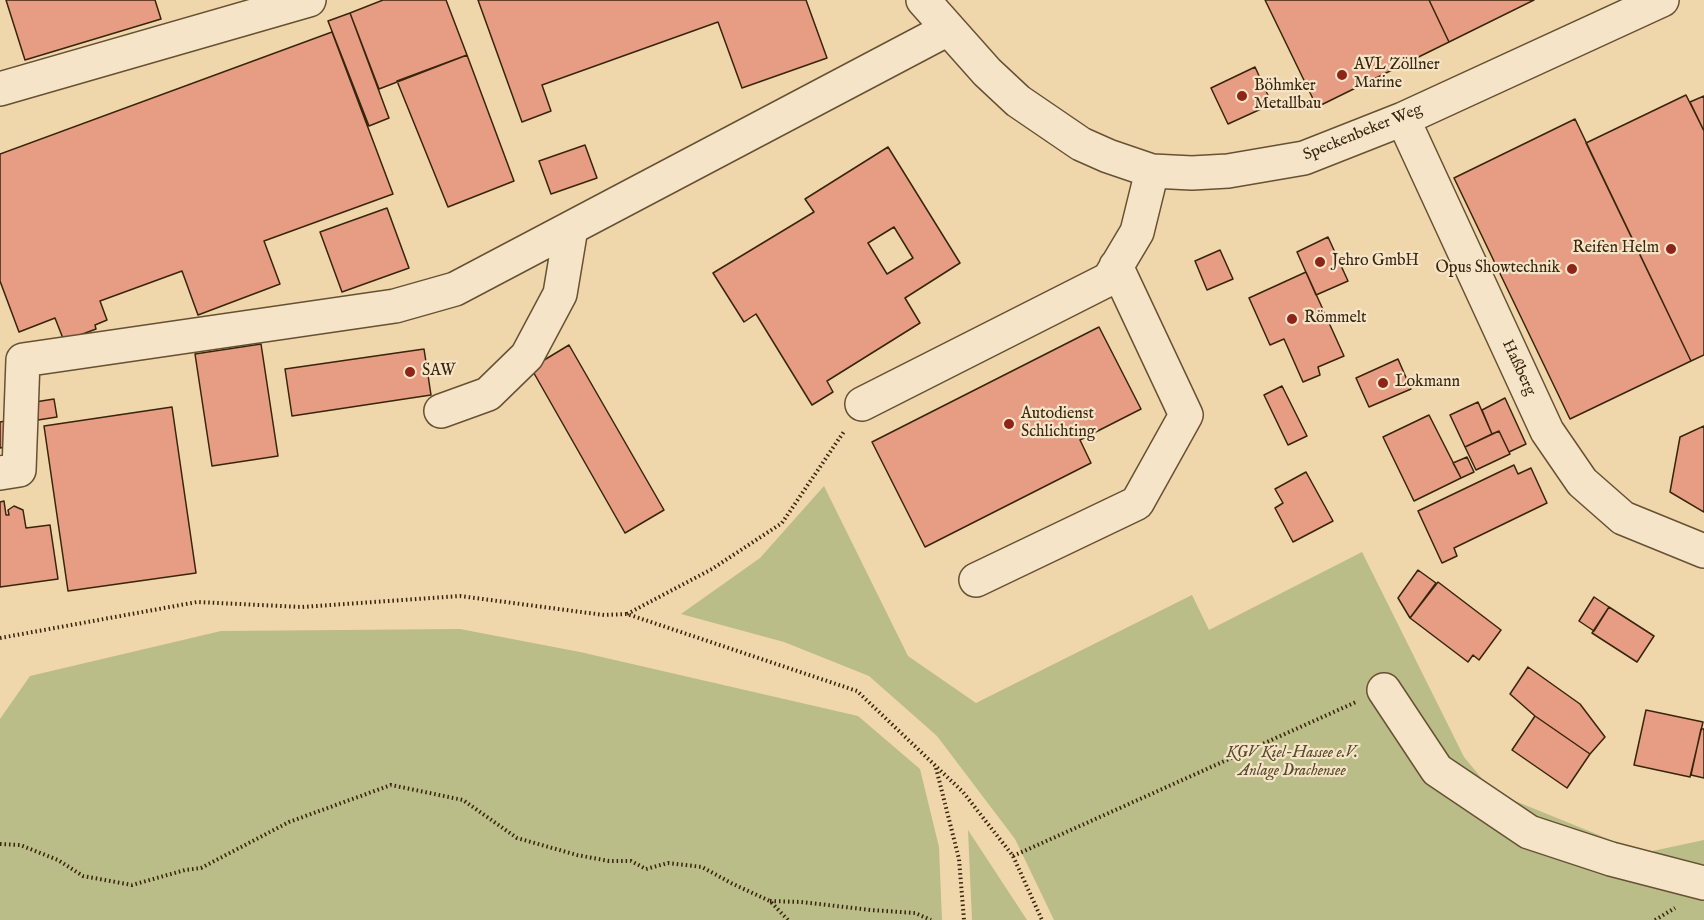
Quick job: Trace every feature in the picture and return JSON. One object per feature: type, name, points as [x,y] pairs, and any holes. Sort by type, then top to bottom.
[{"type":"street","points":[[0,88],[309,0]]},
{"type":"street","name":"Speckenbeker Weg","points":[[923,0],[987,72],[1018,101],[1081,144],[1152,171],[1192,173],[1228,171],[1304,158],[1403,119],[1662,0]]},
{"type":"street","points":[[0,474],[19,470],[23,360],[395,306],[455,289],[948,29]]},
{"type":"street","name":"Haßberg","points":[[1403,119],[1547,431],[1581,482],[1623,518],[1704,551]]},
{"type":"street","points":[[862,404],[1109,279],[1137,232],[1152,171]]},
{"type":"street","points":[[441,411],[488,394],[527,356],[560,294],[571,228]]},
{"type":"street","points":[[976,580],[1137,503],[1186,415],[1116,266]]},
{"type":"street","points":[[1384,690],[1437,771],[1529,832],[1611,859],[1704,883]]},
{"type":"path","points":[[627,614],[712,568],[782,523],[862,404]]},
{"type":"path","points":[[0,638],[197,603],[302,607],[460,596],[604,615],[627,614],[857,691],[963,792],[1013,856],[1042,920]]},
{"type":"path","points":[[1013,856],[1384,690]]},
{"type":"path","points":[[936,768],[958,859],[964,920]]},
{"type":"path","points":[[0,844],[20,844],[58,861],[83,876],[132,885],[185,870],[201,868],[289,822],[391,785],[463,800],[517,838],[588,857],[609,861],[632,861],[646,869],[668,863],[702,867],[770,901],[788,920]]},
{"type":"path","points":[[770,901],[915,913],[931,920]]},
{"type":"green space","name":"KGV Kiel-Hassee e.V. Anlage Drachensee","points":[[824,486],[908,656],[976,703],[1192,595],[1209,630],[1362,552],[1464,757],[1493,792],[1643,853],[1704,840],[1704,920],[1054,920],[1015,839],[937,736],[869,676],[784,642],[681,614],[760,558]]},
{"type":"green space","points":[[460,629],[580,652],[858,716],[920,769],[939,847],[942,920],[0,920],[0,719],[30,676],[221,631]]},
{"type":"green space","points":[[968,830],[1027,920],[972,920]]},
{"type":"building","points":[[6,0],[155,0],[161,19],[25,60]]},
{"type":"building","points":[[383,0],[446,0],[467,55],[379,89],[350,13]]},
{"type":"building","points":[[478,0],[806,0],[827,58],[742,88],[718,22],[542,85],[551,111],[522,122]]},
{"type":"building","name":"AVL Zöllner Marine","points":[[1265,0],[1429,0],[1449,42],[1317,107]]},
{"type":"building","points":[[1429,0],[1534,0],[1449,42]]},
{"type":"building","points":[[350,13],[389,118],[369,126],[328,21]]},
{"type":"building","points":[[332,32],[393,194],[264,241],[280,284],[198,315],[182,271],[100,301],[107,320],[95,325],[96,329],[64,341],[55,318],[19,332],[0,281],[0,154]]},
{"type":"building","points":[[467,55],[514,181],[448,207],[397,81]]},
{"type":"building","name":"Böhmker Metallbau","points":[[1255,67],[1272,104],[1228,124],[1211,88]]},
{"type":"building","name":"Reifen Helm","points":[[1686,95],[1704,131],[1704,355],[1691,361],[1586,143]]},
{"type":"building","points":[[1704,96],[1704,131],[1690,102]]},
{"type":"building","name":"Opus Showtechnik","points":[[1575,119],[1691,361],[1570,419],[1454,178]]},
{"type":"building","points":[[585,145],[597,178],[551,194],[539,161]]},
{"type":"building","points":[[888,147],[960,263],[905,298],[920,323],[827,381],[833,392],[812,405],[756,314],[744,322],[713,273],[814,212],[805,199]],"holes":[[[894,227],[913,258],[887,274],[868,243]]]},
{"type":"building","points":[[387,208],[409,268],[342,292],[320,232]]},
{"type":"building","name":"Jehro GmbH","points":[[1328,237],[1348,281],[1316,295],[1297,252]]},
{"type":"building","points":[[1220,250],[1233,279],[1207,290],[1195,261]]},
{"type":"building","name":"Römmelt","points":[[1306,272],[1344,356],[1318,367],[1320,375],[1303,382],[1284,339],[1270,345],[1249,298]]},
{"type":"building","name":"Autodienst Schlichting","points":[[1099,327],[1141,409],[1080,440],[1091,463],[925,547],[872,442]]},
{"type":"building","points":[[261,344],[278,456],[212,466],[195,354]]},
{"type":"building","points":[[569,345],[664,510],[625,533],[531,368]]},
{"type":"building","points":[[424,349],[431,395],[292,416],[285,369]]},
{"type":"building","name":"Lokmann","points":[[1398,359],[1411,389],[1369,407],[1356,378]]},
{"type":"building","points":[[1282,386],[1307,436],[1288,445],[1264,395]]},
{"type":"building","points":[[1505,398],[1526,444],[1509,452],[1499,431],[1492,434],[1482,410]]},
{"type":"building","points":[[54,399],[57,417],[38,420],[35,402]]},
{"type":"building","points":[[1478,402],[1492,434],[1465,447],[1450,415]]},
{"type":"building","points":[[172,407],[196,573],[68,591],[44,426]]},
{"type":"building","points":[[1429,415],[1461,478],[1414,501],[1383,437]]},
{"type":"building","points":[[6,421],[10,446],[0,448],[0,422]]},
{"type":"building","points":[[1704,426],[1704,512],[1670,492],[1680,437]]},
{"type":"building","points":[[1499,431],[1510,454],[1476,470],[1465,447]]},
{"type":"building","points":[[1467,457],[1474,472],[1461,478],[1453,463]]},
{"type":"building","points":[[1514,465],[1518,474],[1531,468],[1547,503],[1454,548],[1457,556],[1442,563],[1418,511]]},
{"type":"building","points":[[1306,472],[1333,521],[1293,542],[1275,508],[1283,503],[1275,489]]},
{"type":"building","points":[[4,501],[6,515],[9,515],[8,510],[14,506],[23,510],[26,528],[50,525],[58,579],[0,587],[0,502]]},
{"type":"building","points":[[1418,570],[1436,583],[1410,618],[1398,598]]},
{"type":"building","points":[[1438,582],[1501,630],[1479,660],[1473,655],[1468,662],[1410,618]]},
{"type":"building","points":[[1594,597],[1609,607],[1594,631],[1579,621]]},
{"type":"building","points":[[1609,607],[1654,636],[1637,662],[1592,633]]},
{"type":"building","points":[[1528,667],[1580,704],[1605,737],[1590,754],[1535,716],[1510,694]]},
{"type":"building","points":[[1646,710],[1703,722],[1690,777],[1634,765]]},
{"type":"building","points":[[1535,716],[1590,754],[1567,788],[1512,750]]},
{"type":"building","points":[[1701,729],[1704,729],[1704,778],[1691,775]]},
{"type":"place","name":"AVL Zöllner Marine","points":[[1342,75]]},
{"type":"place","name":"Böhmker Metallbau","points":[[1242,96]]},
{"type":"place","name":"Reifen Helm","points":[[1671,249]]},
{"type":"place","name":"Jehro GmbH","points":[[1320,262]]},
{"type":"place","name":"Opus Showtechnik","points":[[1572,269]]},
{"type":"place","name":"Römmelt","points":[[1292,319]]},
{"type":"place","name":"SAW","points":[[410,372]]},
{"type":"place","name":"Lokmann","points":[[1383,383]]},
{"type":"place","name":"Autodienst Schlichting","points":[[1009,424]]}]
